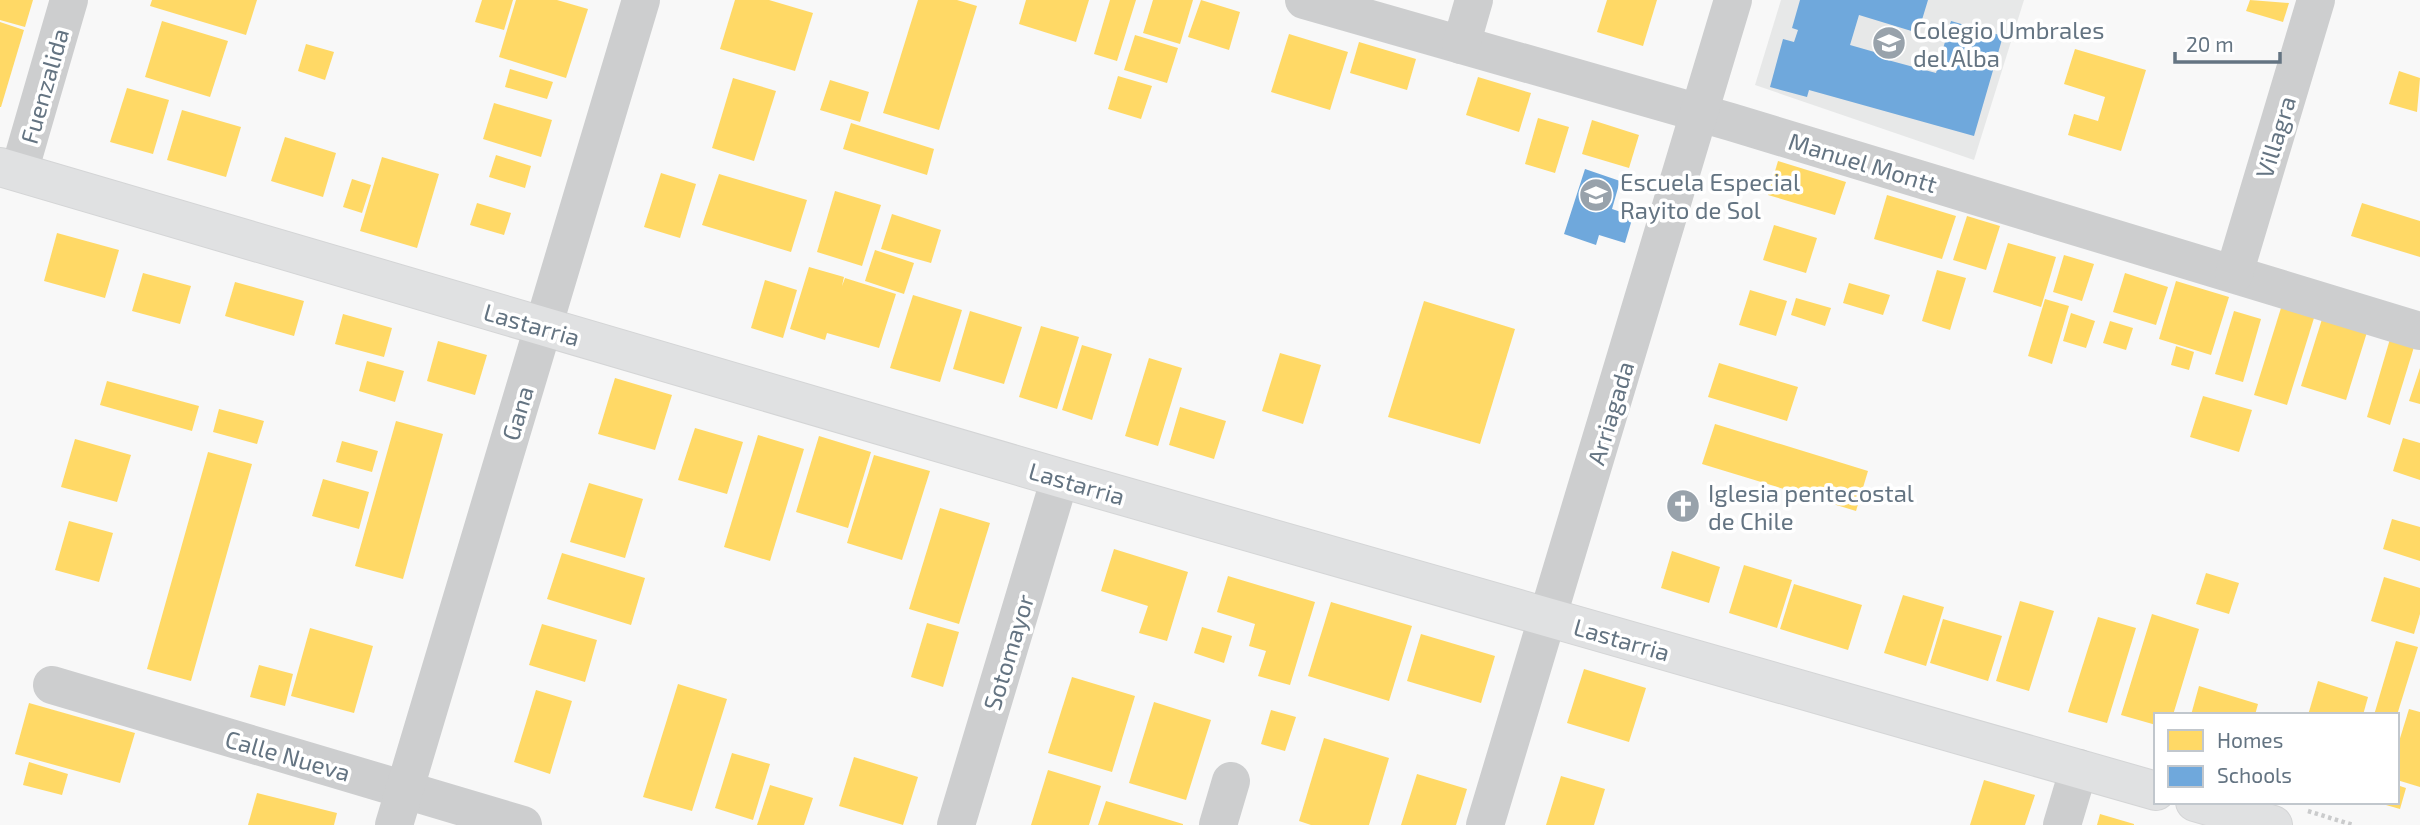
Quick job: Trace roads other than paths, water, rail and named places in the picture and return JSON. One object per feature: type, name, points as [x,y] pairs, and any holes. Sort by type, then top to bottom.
[{"type":"main road","name":"Lastarria","points":[[9,170],[1059,478],[2154,790]]},
{"type":"main road","points":[[2207,804],[2287,817]]},
{"type":"street","name":"Fuenzalida","points":[[9,170],[69,0]]},
{"type":"street","name":"Gana","points":[[399,807],[641,0]]},
{"type":"street","name":"Manuel Montt","points":[[1304,0],[1699,113],[2420,331]]},
{"type":"street","points":[[1461,45],[1474,0]]},
{"type":"street","name":"Arriagada","points":[[1485,825],[1733,0]]},
{"type":"street","name":"Villagra","points":[[2234,274],[2315,0]]},
{"type":"street","name":"Sotomayor","points":[[956,825],[1059,478]]},
{"type":"street","name":"Calle Nueva","points":[[52,685],[399,807],[523,825]]},
{"type":"street","points":[[2062,825],[2080,768]]},
{"type":"street","points":[[1218,825],[1231,781]]},
{"type":"place","name":"Colegio Umbrales del Alba","points":[[1889,43]]},
{"type":"place","name":"Escuela Especial Rayito de Sol","points":[[1596,195]]},
{"type":"place","name":"Iglesia pentecostal de Chile","points":[[1683,506]]}]
